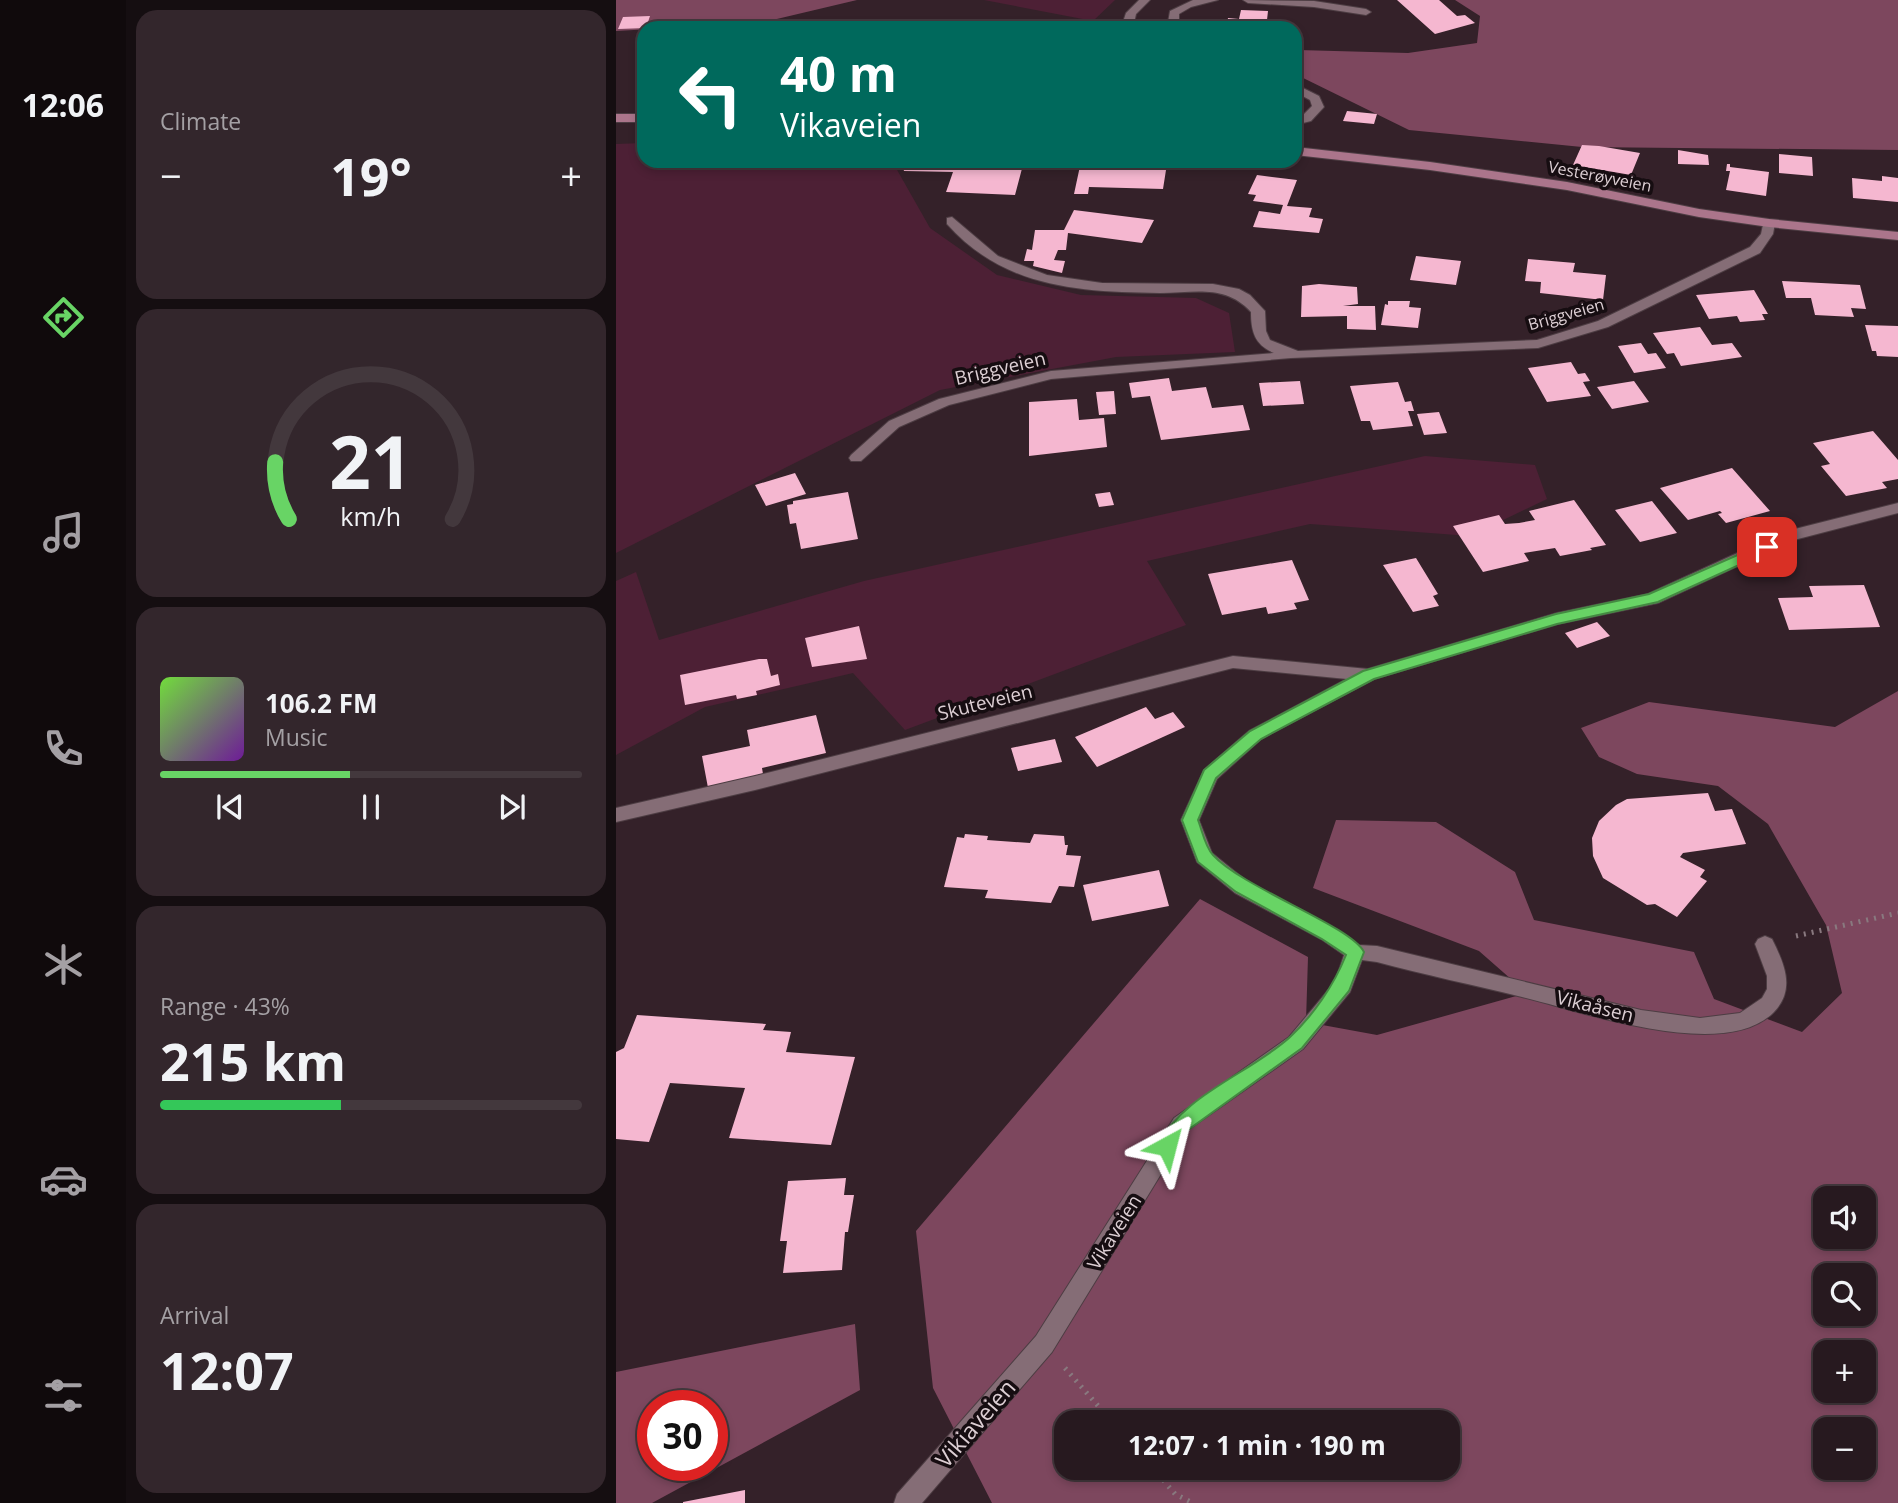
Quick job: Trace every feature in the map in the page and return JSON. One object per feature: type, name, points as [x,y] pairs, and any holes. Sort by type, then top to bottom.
[{"type":"main road","points":[[616,118],[637,118]]},
{"type":"main road","name":"Vesterøyveien","points":[[1302,152],[1430,166],[1567,186],[1699,213],[1769,223],[1898,236]]},
{"type":"street","points":[[1129,21],[1131,13],[1145,0]]},
{"type":"street","points":[[1173,21],[1174,13],[1188,4],[1213,0]]},
{"type":"street","points":[[1248,0],[1314,4],[1366,12]]},
{"type":"street","points":[[1302,91],[1315,98],[1318,107],[1302,119]]},
{"type":"street","name":"Briggveien","points":[[952,221],[966,240],[1012,268],[1077,286],[1214,289],[1242,295],[1258,311],[1257,331],[1267,346],[1297,355]]},
{"type":"street","name":"Briggveien","points":[[856,458],[894,424],[944,402],[1051,375],[1297,355],[1538,344],[1603,324],[1755,250],[1767,234],[1769,223]]},
{"type":"street","points":[[1355,952],[1232,880],[1204,857],[1190,820],[1210,775],[1255,735],[1368,675],[1556,619],[1652,598],[1789,536],[1898,508]]},
{"type":"street","name":"Skuteveien","points":[[616,815],[755,783],[1233,662],[1368,675]]},
{"type":"street","name":"Vikaåsen","points":[[1355,952],[1377,954],[1652,1020],[1703,1026],[1735,1023],[1765,1010],[1776,993],[1779,981],[1765,944]]},
{"type":"street","name":"Vikaveien","points":[[1044,1344],[1181,1124],[1296,1043],[1343,986],[1355,952]]},
{"type":"street","name":"Vikiaveien","points":[[906,1503],[1044,1344]]},
{"type":"path","points":[[1765,944],[1898,913]]},
{"type":"path","points":[[1044,1344],[1102,1410]]},
{"type":"path","points":[[1163,1480],[1175,1494],[1193,1503]]},
{"type":"shaded area","points":[[616,0],[857,0],[768,21],[637,21],[637,30],[616,31]]},
{"type":"shaded area","points":[[984,0],[1115,0],[1093,21]]},
{"type":"shaded area","points":[[1455,0],[1898,0],[1898,150],[1582,147],[1409,130],[1302,77],[1302,50],[1408,53],[1477,43],[1480,16]]},
{"type":"shaded area","points":[[637,143],[637,168],[896,168],[930,228],[997,275],[1081,295],[1196,298],[1229,313],[1235,352],[1116,357],[940,390],[616,553],[616,144]]},
{"type":"shaded area","points":[[1425,456],[1535,465],[1547,499],[1470,536],[1310,524],[1147,561],[1186,625],[905,730],[853,673],[705,707],[616,755],[616,581],[636,572],[659,640],[864,581]]},
{"type":"shaded area","points":[[1898,691],[1898,1503],[992,1503],[933,1388],[916,1231],[1200,899],[1308,957],[1306,1022],[1377,1035],[1527,993],[1479,951],[1313,888],[1336,820],[1436,822],[1515,872],[1534,920],[1694,952],[1714,999],[1802,1032],[1842,993],[1826,925],[1768,824],[1718,786],[1637,774],[1599,757],[1581,728],[1649,702],[1835,727]]},
{"type":"shaded area","points":[[855,1324],[860,1390],[728,1462],[728,1390],[637,1390],[637,1481],[692,1481],[652,1503],[616,1503],[616,1372]]},
{"type":"building","points":[[1397,0],[1439,0],[1457,16],[1465,15],[1475,23],[1435,34]]},
{"type":"building","points":[[1241,10],[1268,11],[1267,20],[1278,21],[1227,21],[1228,18],[1239,19]]},
{"type":"building","points":[[650,16],[648,21],[637,21],[637,28],[618,29],[623,17]]},
{"type":"building","points":[[1347,111],[1377,114],[1374,124],[1343,121]]},
{"type":"building","points":[[1582,145],[1640,153],[1631,175],[1573,165]]},
{"type":"building","points":[[1678,150],[1708,155],[1709,165],[1678,164]]},
{"type":"building","points":[[1779,154],[1812,157],[1813,176],[1779,173]]},
{"type":"building","points":[[1727,164],[1730,164],[1730,167],[1769,172],[1766,196],[1726,190],[1730,171],[1726,171]]},
{"type":"building","points":[[903,168],[1022,168],[1015,195],[946,192],[953,172],[904,171]]},
{"type":"building","points":[[1080,168],[1166,170],[1163,189],[1089,187],[1088,194],[1074,194]]},
{"type":"building","points":[[1257,175],[1297,180],[1287,206],[1312,208],[1309,217],[1323,219],[1319,233],[1253,227],[1259,211],[1280,214],[1283,205],[1253,201],[1256,195],[1248,194]]},
{"type":"building","points":[[1882,176],[1898,178],[1898,202],[1853,198],[1852,178],[1882,181]]},
{"type":"building","points":[[1074,210],[1154,220],[1142,243],[1068,233],[1066,250],[1058,250],[1054,260],[1065,261],[1062,273],[1033,266],[1034,261],[1024,261],[1027,249],[1032,250],[1035,230],[1064,230]]},
{"type":"building","points":[[1416,256],[1461,261],[1456,285],[1410,280]]},
{"type":"building","points":[[1528,259],[1575,263],[1573,272],[1606,275],[1603,300],[1540,293],[1541,282],[1525,281]]},
{"type":"building","points":[[1782,281],[1860,285],[1866,309],[1851,308],[1854,317],[1815,315],[1811,298],[1786,298]]},
{"type":"building","points":[[1319,284],[1357,287],[1358,304],[1343,306],[1375,306],[1376,330],[1347,329],[1347,316],[1301,317],[1302,286]]},
{"type":"building","points":[[1754,290],[1768,314],[1762,314],[1765,320],[1740,322],[1737,316],[1709,319],[1696,295]]},
{"type":"building","points":[[1388,301],[1410,301],[1409,307],[1421,308],[1418,328],[1381,325]]},
{"type":"building","points":[[1865,325],[1898,326],[1898,357],[1877,356],[1876,351],[1872,351]]},
{"type":"building","points":[[1700,327],[1712,345],[1732,343],[1742,357],[1681,366],[1674,353],[1667,354],[1653,333]]},
{"type":"building","points":[[1641,343],[1648,354],[1656,353],[1666,368],[1634,373],[1618,346]]},
{"type":"building","points":[[1571,362],[1578,374],[1585,373],[1590,381],[1583,382],[1591,396],[1547,402],[1528,368]]},
{"type":"building","points":[[1169,378],[1172,391],[1206,387],[1212,408],[1243,405],[1250,430],[1161,440],[1150,396],[1132,398],[1129,383]]},
{"type":"building","points":[[1300,381],[1304,404],[1263,406],[1259,383]]},
{"type":"building","points":[[1634,381],[1649,402],[1612,409],[1597,387]]},
{"type":"building","points":[[1398,382],[1405,402],[1411,401],[1414,411],[1408,411],[1413,426],[1373,430],[1370,421],[1361,421],[1350,386]]},
{"type":"building","points":[[1114,391],[1116,414],[1099,415],[1096,392]]},
{"type":"building","points":[[1077,399],[1079,420],[1104,418],[1107,447],[1029,456],[1029,402]]},
{"type":"building","points":[[1439,412],[1447,433],[1424,435],[1417,414]]},
{"type":"building","points":[[1873,431],[1898,460],[1898,479],[1882,482],[1887,488],[1846,496],[1821,466],[1830,464],[1813,443]]},
{"type":"building","points":[[1732,468],[1770,511],[1726,523],[1718,514],[1722,513],[1720,511],[1688,520],[1660,488]]},
{"type":"building","points":[[795,473],[806,494],[766,506],[755,485]]},
{"type":"building","points":[[848,492],[858,539],[801,549],[796,523],[790,524],[787,505],[793,504],[793,501]]},
{"type":"building","points":[[1110,492],[1114,505],[1099,507],[1095,494]]},
{"type":"building","points":[[1574,500],[1606,545],[1560,556],[1555,548],[1524,553],[1529,561],[1483,572],[1453,526],[1499,515],[1505,524],[1535,520],[1529,511]]},
{"type":"building","points":[[1652,501],[1677,533],[1640,542],[1615,510]]},
{"type":"building","points":[[1416,558],[1438,594],[1433,596],[1439,606],[1413,612],[1383,565]]},
{"type":"building","points":[[1292,560],[1309,600],[1294,603],[1297,609],[1268,614],[1266,607],[1222,615],[1208,574]]},
{"type":"building","points":[[1864,585],[1880,627],[1789,630],[1778,598],[1813,597],[1809,586]]},
{"type":"building","points":[[1597,622],[1610,636],[1577,648],[1565,633]]},
{"type":"building","points":[[859,626],[867,659],[812,667],[805,638]]},
{"type":"building","points":[[767,659],[771,676],[778,674],[780,685],[756,691],[757,695],[737,699],[736,695],[685,705],[680,675]]},
{"type":"building","points":[[1146,707],[1155,719],[1173,712],[1185,727],[1097,767],[1075,737]]},
{"type":"building","points":[[816,715],[826,753],[762,768],[764,780],[709,793],[702,756],[750,746],[747,730]]},
{"type":"building","points":[[1055,739],[1062,762],[1018,771],[1011,748]]},
{"type":"building","points":[[1708,793],[1715,811],[1732,809],[1746,844],[1683,853],[1680,857],[1705,870],[1700,877],[1707,881],[1677,917],[1655,904],[1647,905],[1603,878],[1593,856],[1592,838],[1599,821],[1616,805],[1627,799]]},
{"type":"building","points":[[965,834],[988,836],[987,840],[1030,843],[1034,834],[1064,836],[1065,845],[1068,845],[1066,855],[1081,856],[1074,887],[1059,886],[1051,903],[985,898],[988,890],[944,887],[957,837],[964,838]]},
{"type":"building","points":[[1159,870],[1169,906],[1092,921],[1083,885]]},
{"type":"building","points":[[637,1015],[766,1024],[763,1030],[791,1032],[786,1052],[855,1057],[831,1145],[729,1138],[745,1088],[670,1083],[649,1142],[616,1139],[616,1052],[624,1048]]},
{"type":"building","points":[[846,1178],[844,1195],[854,1195],[848,1232],[845,1232],[842,1270],[783,1273],[787,1241],[780,1241],[788,1181]]},
{"type":"building","points":[[745,1490],[745,1503],[683,1503],[683,1502]]},
{"type":"route","points":[[1167,1146],[1181,1124],[1296,1043],[1343,986],[1355,952],[1328,934],[1242,888],[1204,857],[1190,820],[1210,775],[1255,735],[1368,675],[1556,619],[1652,598],[1767,547]]}]
